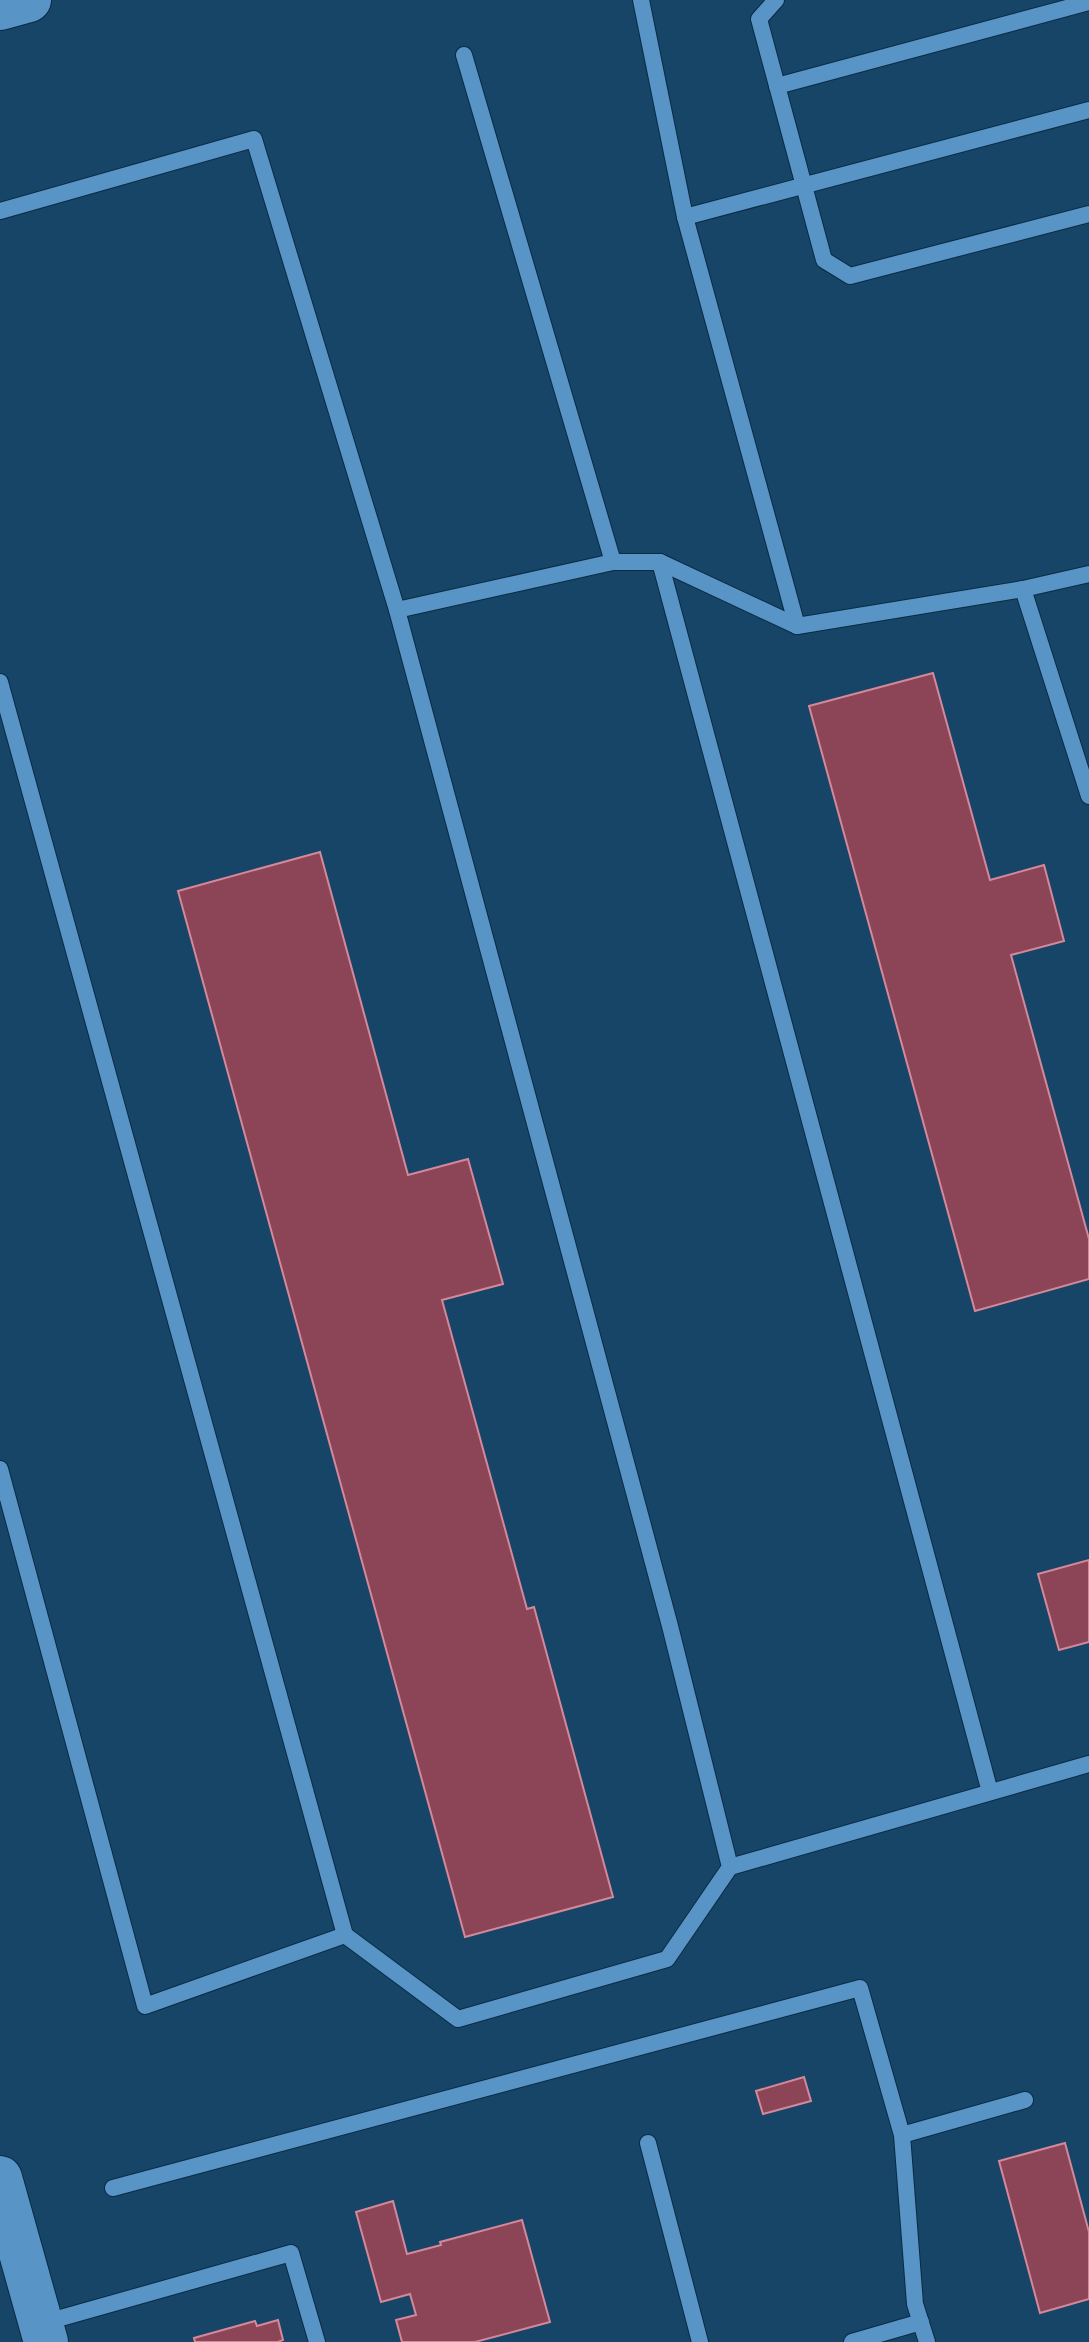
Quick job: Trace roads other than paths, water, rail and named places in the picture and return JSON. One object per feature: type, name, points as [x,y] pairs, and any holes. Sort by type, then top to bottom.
[{"type":"main road","points":[[0,8],[29,0]]},
{"type":"main road","points":[[0,2178],[44,2333]]},
{"type":"lane","points":[[641,0],[685,217],[797,626]]},
{"type":"lane","points":[[776,0],[759,19],[824,260],[850,276],[1089,214]]},
{"type":"lane","points":[[777,86],[1089,2]]},
{"type":"lane","points":[[464,55],[613,562]]},
{"type":"lane","points":[[685,217],[1089,110]]},
{"type":"lane","points":[[0,211],[254,139],[397,610],[670,1626],[730,1867]]},
{"type":"lane","points":[[397,610],[613,562],[660,562],[797,626],[1023,589],[1089,574]]},
{"type":"lane","points":[[660,562],[990,1792]]},
{"type":"lane","points":[[1023,589],[1089,796]]},
{"type":"lane","points":[[0,682],[345,1935],[458,2019],[667,1959],[730,1867],[1089,1764]]},
{"type":"lane","points":[[0,1469],[145,2006],[345,1935]]},
{"type":"lane","points":[[113,2188],[860,1988],[902,2135],[915,2304],[927,2342]]},
{"type":"lane","points":[[902,2135],[1025,2100]]},
{"type":"lane","points":[[648,2143],[700,2342]]},
{"type":"lane","points":[[44,2333],[291,2253],[317,2342]]},
{"type":"lane","points":[[852,2342],[921,2322]]}]
